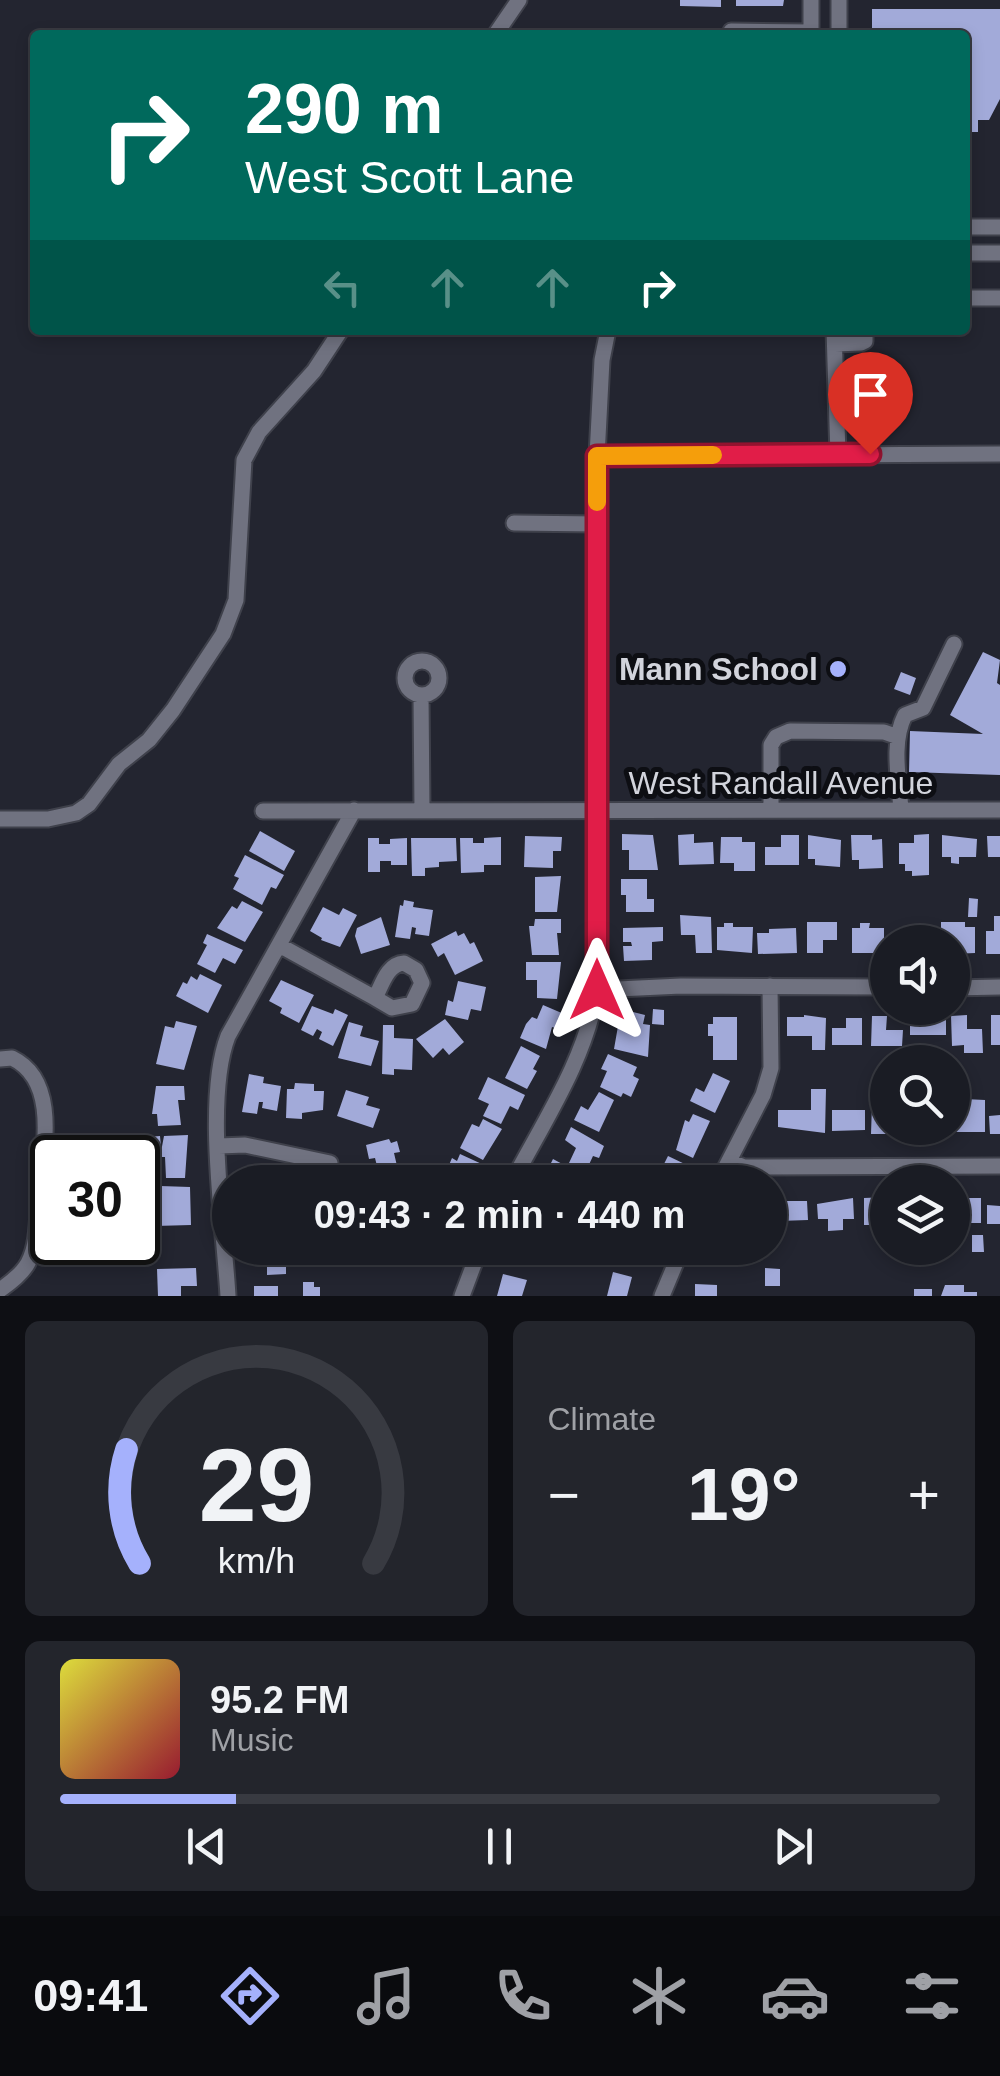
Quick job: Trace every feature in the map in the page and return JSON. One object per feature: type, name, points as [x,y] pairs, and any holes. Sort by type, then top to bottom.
[{"type":"street","points":[[498,30],[519,0]]},
{"type":"street","points":[[810,0],[811,30]]},
{"type":"street","points":[[839,0],[839,30]]},
{"type":"street","points":[[970,227],[1000,227]]},
{"type":"street","points":[[970,253],[1000,253]]},
{"type":"street","points":[[970,298],[1000,298]]},
{"type":"street","points":[[0,820],[48,819],[76,813],[89,804],[119,764],[149,740],[173,710],[223,634],[236,600],[244,460],[259,432],[314,371],[338,335]]},
{"type":"street","points":[[521,1165],[582,1048],[592,1024],[597,990],[597,456],[607,335]]},
{"type":"street","points":[[838,455],[834,337],[861,343],[866,335]]},
{"type":"street","points":[[597,456],[1000,454]]},
{"type":"street","points":[[514,523],[597,524]]},
{"type":"street","points":[[900,810],[898,737],[905,714],[923,708],[954,644]]},
{"type":"street","points":[[421,695],[422,808]]},
{"type":"street","points":[[771,810],[771,745],[776,737],[790,731],[884,732],[898,737]]},
{"type":"street","points":[[228,1296],[219,1146],[220,1055],[354,810]]},
{"type":"street","name":"West Randall Avenue","points":[[263,811],[1000,810]]},
{"type":"street","points":[[279,945],[375,998]]},
{"type":"street","points":[[728,1165],[771,1068],[770,986]]},
{"type":"street","points":[[970,988],[1000,987]]},
{"type":"street","points":[[597,990],[870,988]]},
{"type":"street","points":[[0,1059],[12,1058],[30,1071],[46,1123],[34,1242],[28,1262],[0,1290]]},
{"type":"street","points":[[219,1146],[245,1145],[330,1163]]},
{"type":"street","points":[[730,1161],[744,1166],[1000,1166]]},
{"type":"street","points":[[462,1296],[474,1265]]},
{"type":"street","points":[[662,1296],[675,1265]]},
{"type":"building","points":[[680,0],[721,0],[721,7],[680,6]]},
{"type":"building","points":[[736,0],[784,0],[783,6],[736,6]]},
{"type":"building","points":[[872,9],[1000,9],[1000,99],[989,120],[978,120],[978,132],[970,132],[970,30],[872,30]]},
{"type":"building","points":[[983,652],[1000,660],[1000,775],[909,772],[910,731],[983,734],[950,715]]},
{"type":"building","points":[[901,672],[916,678],[910,695],[894,689]]},
{"type":"building","points":[[260,831],[295,851],[284,871],[249,851]]},
{"type":"building","points":[[622,834],[653,835],[658,870],[629,870],[629,850],[622,850]]},
{"type":"building","points":[[694,834],[694,843],[713,842],[714,864],[679,865],[678,835]]},
{"type":"building","points":[[929,834],[929,875],[912,876],[912,871],[905,871],[905,864],[899,864],[899,843],[914,843],[914,835]]},
{"type":"building","points":[[781,835],[799,835],[799,865],[765,865],[765,847],[781,847]]},
{"type":"building","points":[[808,835],[841,840],[840,867],[815,865],[815,859],[808,859]]},
{"type":"building","points":[[851,835],[882,839],[883,868],[859,869],[859,860],[852,860]]},
{"type":"building","points":[[942,835],[977,839],[976,857],[959,857],[959,864],[951,863],[951,857],[942,857]]},
{"type":"building","points":[[525,836],[562,837],[561,851],[553,851],[553,868],[524,867]]},
{"type":"building","points":[[987,836],[1000,836],[1000,857],[988,857]]},
{"type":"building","points":[[501,837],[501,865],[484,865],[484,872],[461,873],[460,838],[484,843],[484,838]]},
{"type":"building","points":[[721,837],[742,837],[742,842],[755,842],[755,871],[734,871],[734,863],[720,863]]},
{"type":"building","points":[[368,838],[390,844],[390,839],[407,838],[407,865],[380,861],[380,872],[368,872]]},
{"type":"building","points":[[411,838],[456,838],[457,861],[439,862],[439,867],[425,868],[425,876],[412,876]]},
{"type":"building","points":[[245,855],[284,875],[276,889],[271,887],[262,905],[233,889],[239,878],[234,876]]},
{"type":"building","points":[[561,876],[557,912],[535,912],[535,877]]},
{"type":"building","points":[[621,879],[647,879],[647,899],[654,899],[654,912],[626,912]]},
{"type":"building","points":[[969,898],[978,899],[977,917],[968,917]]},
{"type":"building","points":[[404,900],[414,902],[413,907],[433,910],[429,936],[415,934],[416,928],[412,927],[410,939],[395,937]]},
{"type":"building","points":[[242,901],[263,912],[245,942],[217,928],[232,906],[237,909]]},
{"type":"building","points":[[323,907],[339,915],[343,908],[357,915],[340,947],[310,931]]},
{"type":"building","points":[[680,915],[711,917],[712,953],[696,953],[695,935],[681,935]]},
{"type":"building","points":[[994,916],[1000,916],[1000,954],[986,954],[986,931],[994,931]]},
{"type":"building","points":[[381,917],[390,945],[361,954],[355,936],[357,928]]},
{"type":"building","points":[[535,919],[561,919],[561,933],[557,933],[559,955],[532,955],[529,926],[534,926]]},
{"type":"building","points":[[807,922],[837,922],[837,940],[823,940],[823,953],[807,953]]},
{"type":"building","points":[[941,922],[965,922],[965,925]]},
{"type":"building","points":[[724,923],[753,927],[752,953],[717,950],[717,927],[724,927]]},
{"type":"building","points":[[860,923],[870,923],[870,953],[852,953],[852,928],[860,928]]},
{"type":"building","points":[[663,927],[663,941],[652,942],[652,960],[624,961],[623,946],[632,946],[631,942],[623,942],[623,928]]},
{"type":"building","points":[[970,927],[975,927],[975,953],[970,953]]},
{"type":"building","points":[[796,928],[797,953],[758,954],[757,933]]},
{"type":"building","points":[[456,931],[458,936],[464,933],[470,944],[474,942],[483,961],[455,975],[444,953],[438,957],[431,944]]},
{"type":"building","points":[[207,934],[243,950],[235,964],[223,958],[215,973],[197,964],[207,945],[203,943]]},
{"type":"building","points":[[526,962],[561,962],[557,999],[537,998],[537,980],[526,980]]},
{"type":"building","points":[[200,974],[222,985],[208,1013],[176,996],[183,982],[187,984],[191,976],[197,980]]},
{"type":"building","points":[[281,980],[314,995],[299,1023],[280,1013],[282,1008],[269,1001]]},
{"type":"building","points":[[458,981],[486,987],[481,1011],[471,1009],[468,1020],[445,1015]]},
{"type":"building","points":[[543,1005],[564,1014],[558,1029],[552,1027],[546,1049],[520,1038],[532,1017],[537,1019]]},
{"type":"building","points":[[312,1006],[348,1015],[333,1046],[319,1039],[322,1032],[317,1029],[313,1036],[301,1030]]},
{"type":"building","points":[[621,1009],[645,1015],[643,1024],[650,1025],[648,1057],[614,1049]]},
{"type":"building","points":[[653,1009],[664,1010],[664,1025],[652,1024]]},
{"type":"building","points":[[991,1015],[1000,1015],[1000,1045],[991,1045]]},
{"type":"building","points":[[713,1017],[737,1017],[737,1060],[713,1060],[713,1036],[708,1036],[708,1024],[713,1024]]},
{"type":"building","points":[[787,1017],[826,1018],[825,1050],[812,1050],[812,1036],[787,1036]]},
{"type":"building","points":[[846,1018],[862,1018],[862,1045],[832,1045],[832,1028],[846,1028]]},
{"type":"building","points":[[445,1019],[464,1042],[449,1055],[443,1048],[433,1058],[416,1039]]},
{"type":"building","points":[[176,1021],[197,1026],[184,1070],[156,1064],[165,1026],[174,1028]]},
{"type":"building","points":[[349,1022],[363,1026],[360,1036],[379,1041],[371,1066],[338,1058]]},
{"type":"building","points":[[383,1025],[394,1025],[394,1038],[413,1039],[412,1070],[394,1069],[394,1075],[382,1074]]},
{"type":"building","points":[[872,1025],[903,1030],[902,1045],[871,1045]]},
{"type":"building","points":[[910,1025],[946,1025],[946,1035],[910,1035]]},
{"type":"building","points":[[951,1025],[982,1029],[983,1053],[970,1053],[970,1045],[952,1045]]},
{"type":"building","points":[[521,1046],[540,1056],[527,1089],[505,1078]]},
{"type":"building","points":[[608,1054],[637,1067],[633,1076],[639,1079],[631,1097],[623,1093],[621,1097],[600,1087],[607,1071],[601,1069]]},
{"type":"building","points":[[713,1073],[730,1081],[715,1113],[690,1101],[696,1088],[704,1092]]},
{"type":"building","points":[[249,1074],[264,1077],[263,1083],[281,1086],[277,1111],[262,1108],[263,1102],[259,1102],[257,1114],[242,1112]]},
{"type":"building","points":[[488,1077],[525,1095],[518,1110],[510,1106],[501,1124],[483,1116],[489,1104],[478,1099]]},
{"type":"building","points":[[295,1083],[314,1084],[314,1091],[324,1091],[323,1110],[302,1113],[302,1119],[286,1118],[287,1089],[294,1089]]},
{"type":"building","points":[[156,1086],[184,1086],[185,1100],[178,1100],[181,1125],[158,1126],[157,1114],[152,1114]]},
{"type":"building","points":[[811,1089],[826,1089],[825,1133],[778,1127],[778,1110],[811,1110]]},
{"type":"building","points":[[346,1090],[369,1097],[366,1105],[380,1109],[373,1128],[337,1116]]},
{"type":"building","points":[[599,1092],[614,1100],[599,1132],[574,1120],[581,1106],[588,1110]]},
{"type":"building","points":[[970,1099],[985,1100],[985,1132],[970,1132]]},
{"type":"building","points":[[832,1110],[865,1110],[865,1130],[832,1131]]},
{"type":"building","points":[[693,1114],[710,1121],[693,1158],[676,1150],[685,1120],[689,1122]]},
{"type":"building","points":[[1000,1115],[1000,1134],[990,1134],[989,1116]]},
{"type":"building","points":[[483,1119],[502,1129],[483,1160],[460,1148],[472,1124],[479,1127]]},
{"type":"building","points":[[571,1127],[604,1146],[599,1158],[593,1156],[589,1165],[573,1165],[569,1163],[576,1148],[565,1140]]},
{"type":"building","points":[[188,1135],[185,1178],[166,1178],[165,1157],[160,1157],[164,1136]]},
{"type":"building","points":[[389,1139],[391,1143],[397,1141],[400,1152],[394,1153],[397,1165],[377,1165],[375,1158],[369,1159],[366,1145]]},
{"type":"building","points":[[460,1154],[484,1165],[449,1165],[452,1158],[457,1161]]},
{"type":"building","points":[[668,1156],[687,1165],[664,1165]]},
{"type":"building","points":[[160,1186],[190,1187],[191,1225],[160,1226]]},
{"type":"building","points":[[853,1198],[854,1219],[843,1219],[843,1230],[828,1231],[828,1219],[818,1219],[817,1204]]},
{"type":"building","points":[[864,1198],[870,1198],[870,1225],[864,1225]]},
{"type":"building","points":[[970,1198],[981,1198],[981,1223],[970,1223]]},
{"type":"building","points":[[787,1201],[807,1201],[808,1220],[787,1221]]},
{"type":"building","points":[[987,1205],[1000,1206],[1000,1224],[987,1224]]},
{"type":"building","points":[[972,1235],[983,1235],[984,1252],[972,1252]]},
{"type":"building","points":[[267,1265],[286,1265],[286,1274],[267,1275]]},
{"type":"building","points":[[196,1268],[197,1286],[181,1286],[181,1296],[158,1296],[157,1269]]},
{"type":"building","points":[[765,1268],[780,1269],[780,1286],[765,1286]]},
{"type":"building","points":[[613,1272],[632,1277],[627,1296],[607,1296]]},
{"type":"building","points":[[503,1274],[527,1280],[522,1296],[497,1296]]},
{"type":"building","points":[[303,1282],[314,1282],[314,1287],[320,1287],[320,1296],[303,1296]]},
{"type":"building","points":[[695,1284],[717,1285],[717,1296],[695,1296]]},
{"type":"building","points":[[945,1285],[964,1285],[964,1292],[977,1292],[977,1296],[941,1296]]},
{"type":"building","points":[[254,1286],[278,1286],[278,1296],[254,1296]]},
{"type":"building","points":[[914,1289],[932,1289],[932,1296],[914,1296]]},
{"type":"slow traffic","points":[[597,502],[597,456],[713,455]]},
{"type":"place","name":"Mann School","points":[[838,669]]},
{"type":"route","points":[[597,990],[597,456],[870,454]]}]
